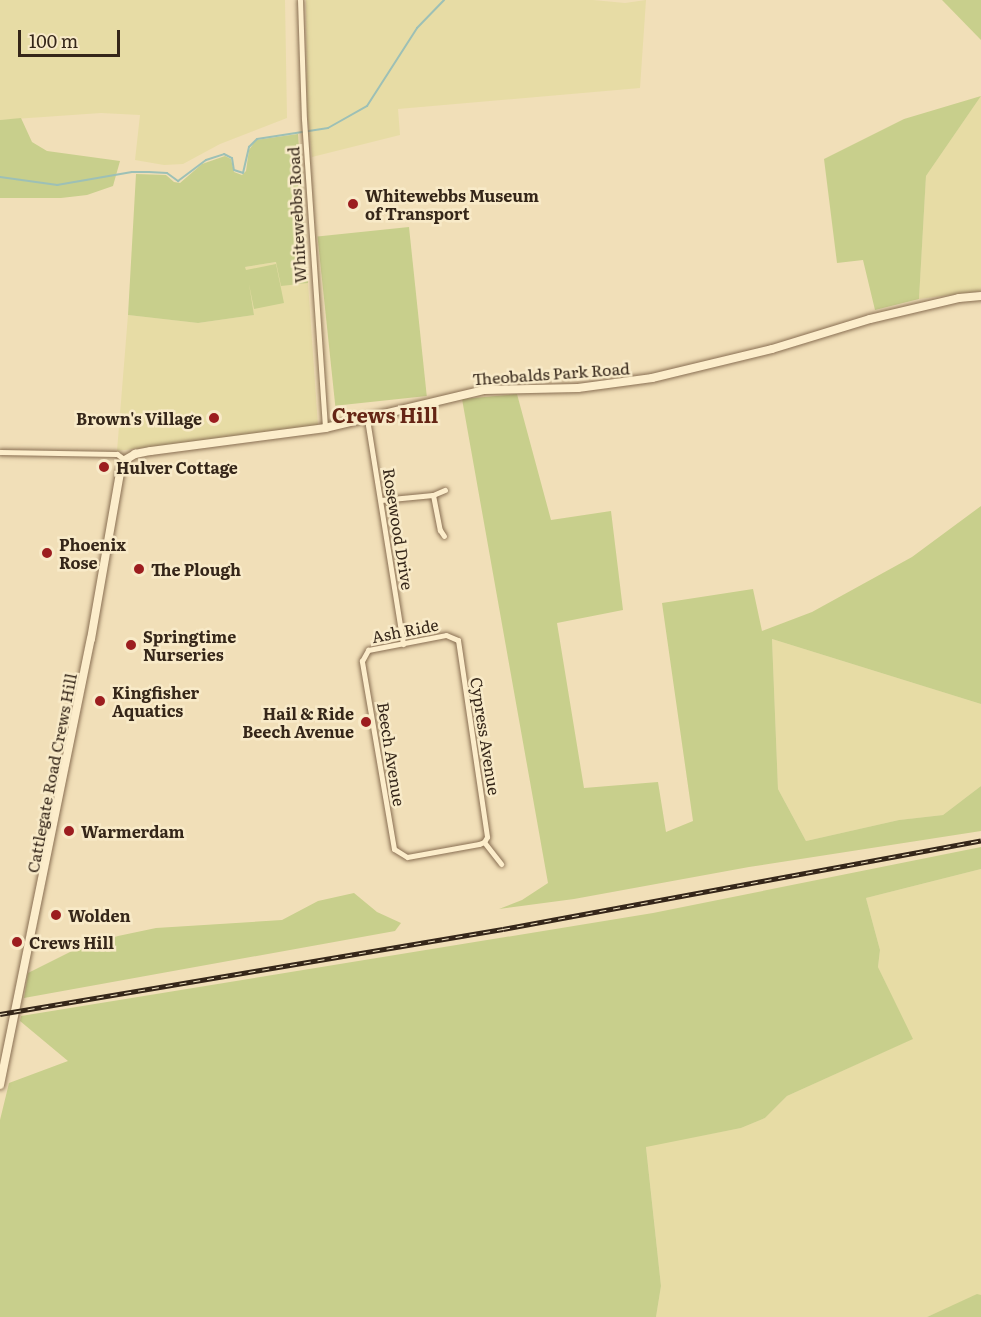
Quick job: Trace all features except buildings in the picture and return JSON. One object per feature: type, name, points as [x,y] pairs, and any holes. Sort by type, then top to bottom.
[{"type":"street","name":"Whitewebbs Road","points":[[300,0],[304,119],[325,428]]},
{"type":"street","name":"Theobalds Park Road","points":[[123,462],[135,454],[151,451],[325,428],[449,396],[484,390],[578,388],[661,377],[772,349],[870,319],[959,298],[981,296]]},
{"type":"street","name":"Rosewood Drive","points":[[367,419],[403,644]]},
{"type":"street","points":[[0,452],[117,454],[123,462]]},
{"type":"street","name":"Cattlegate Road Crews Hill","points":[[0,1085],[90,648],[123,462]]},
{"type":"street","points":[[381,500],[433,495],[445,490]]},
{"type":"street","points":[[433,495],[440,530],[444,536]]},
{"type":"street","name":"Ash Ride","points":[[364,654],[368,650],[452,636]]},
{"type":"street","name":"Cypress Avenue","points":[[452,636],[458,640],[460,651],[488,837],[484,843]]},
{"type":"street","name":"Beech Avenue","points":[[364,654],[362,661],[394,849],[400,856],[406,857],[484,843]]},
{"type":"street","points":[[484,843],[501,864]]},
{"type":"shaded area","points":[[0,0],[285,0],[287,118],[220,144],[183,164],[164,165],[135,160],[140,115],[101,113],[0,120]]},
{"type":"shaded area","points":[[306,0],[593,0],[625,3],[646,0],[640,88],[398,109],[400,135],[312,157],[307,110]]},
{"type":"shaded area","points":[[981,96],[981,291],[919,299],[926,176]]},
{"type":"shaded area","points":[[277,262],[282,285],[308,283],[318,426],[117,451],[128,315],[198,323],[254,315],[245,267]]},
{"type":"shaded area","points":[[772,639],[981,704],[981,786],[943,815],[899,820],[806,841],[778,789]]},
{"type":"shaded area","points":[[981,869],[981,1295],[927,1317],[656,1317],[661,1286],[646,1146],[741,1128],[765,1118],[787,1096],[912,1039],[878,967],[880,950],[866,898]]},
{"type":"green space","points":[[942,0],[981,0],[981,40]]},
{"type":"green space","points":[[981,96],[926,176],[919,299],[875,310],[863,260],[837,263],[824,159],[904,119]]},
{"type":"green space","points":[[21,118],[32,142],[47,151],[120,161],[113,186],[87,195],[61,198],[0,198],[0,120]]},
{"type":"green space","points":[[298,134],[308,283],[281,286],[276,262],[245,267],[246,270],[276,264],[284,303],[254,309],[249,284],[254,315],[198,323],[128,315],[136,174],[166,175],[174,182],[180,183],[202,164],[225,156],[231,159],[234,172],[242,175],[246,171],[249,150],[256,140]]},
{"type":"green space","points":[[409,227],[427,396],[335,406],[318,237]]},
{"type":"green space","points":[[517,394],[551,520],[611,511],[623,610],[557,623],[584,788],[658,782],[666,832],[693,821],[662,603],[753,589],[762,631],[812,612],[912,557],[981,506],[981,704],[772,639],[778,789],[806,841],[899,820],[943,815],[981,786],[981,831],[749,867],[574,899],[499,909],[522,900],[548,883],[462,399]]},
{"type":"green space","points":[[981,847],[981,869],[866,898],[880,950],[878,967],[913,1039],[787,1096],[765,1118],[741,1128],[646,1147],[661,1286],[656,1317],[0,1317],[0,1120],[9,1083],[68,1061],[20,1021],[21,1016],[653,913]]},
{"type":"green space","points":[[354,893],[377,912],[401,923],[395,931],[24,998],[28,973],[76,949],[118,936],[156,928],[282,920],[318,901]]},
{"type":"green space","points":[[977,1294],[981,1295],[981,1317],[927,1317]]},
{"type":"waterway","points":[[0,177],[57,185],[132,172],[149,172],[167,173],[178,181],[206,160],[224,154],[232,158],[234,170],[243,173],[249,147],[257,139],[328,128],[367,106],[417,28],[444,0]]},
{"type":"railway","points":[[0,1014],[503,929],[981,840]]},
{"type":"place","name":"Whitewebbs Museum of Transport","points":[[353,204]]},
{"type":"place","name":"Brown's Village","points":[[214,418]]},
{"type":"place","name":"Hulver Cottage","points":[[104,467]]},
{"type":"place","name":"Phoenix Rose","points":[[47,553]]},
{"type":"place","name":"The Plough","points":[[139,569]]},
{"type":"place","name":"Springtime Nurseries","points":[[131,645]]},
{"type":"place","name":"Kingfisher Aquatics","points":[[100,701]]},
{"type":"place","name":"Hail & Ride Beech Avenue","points":[[366,722]]},
{"type":"place","name":"Warmerdam","points":[[69,831]]},
{"type":"place","name":"Wolden","points":[[56,915]]},
{"type":"place","name":"Crews Hill","points":[[17,942]]},
{"type":"district","name":"Crews Hill","points":[[385,414]]}]
